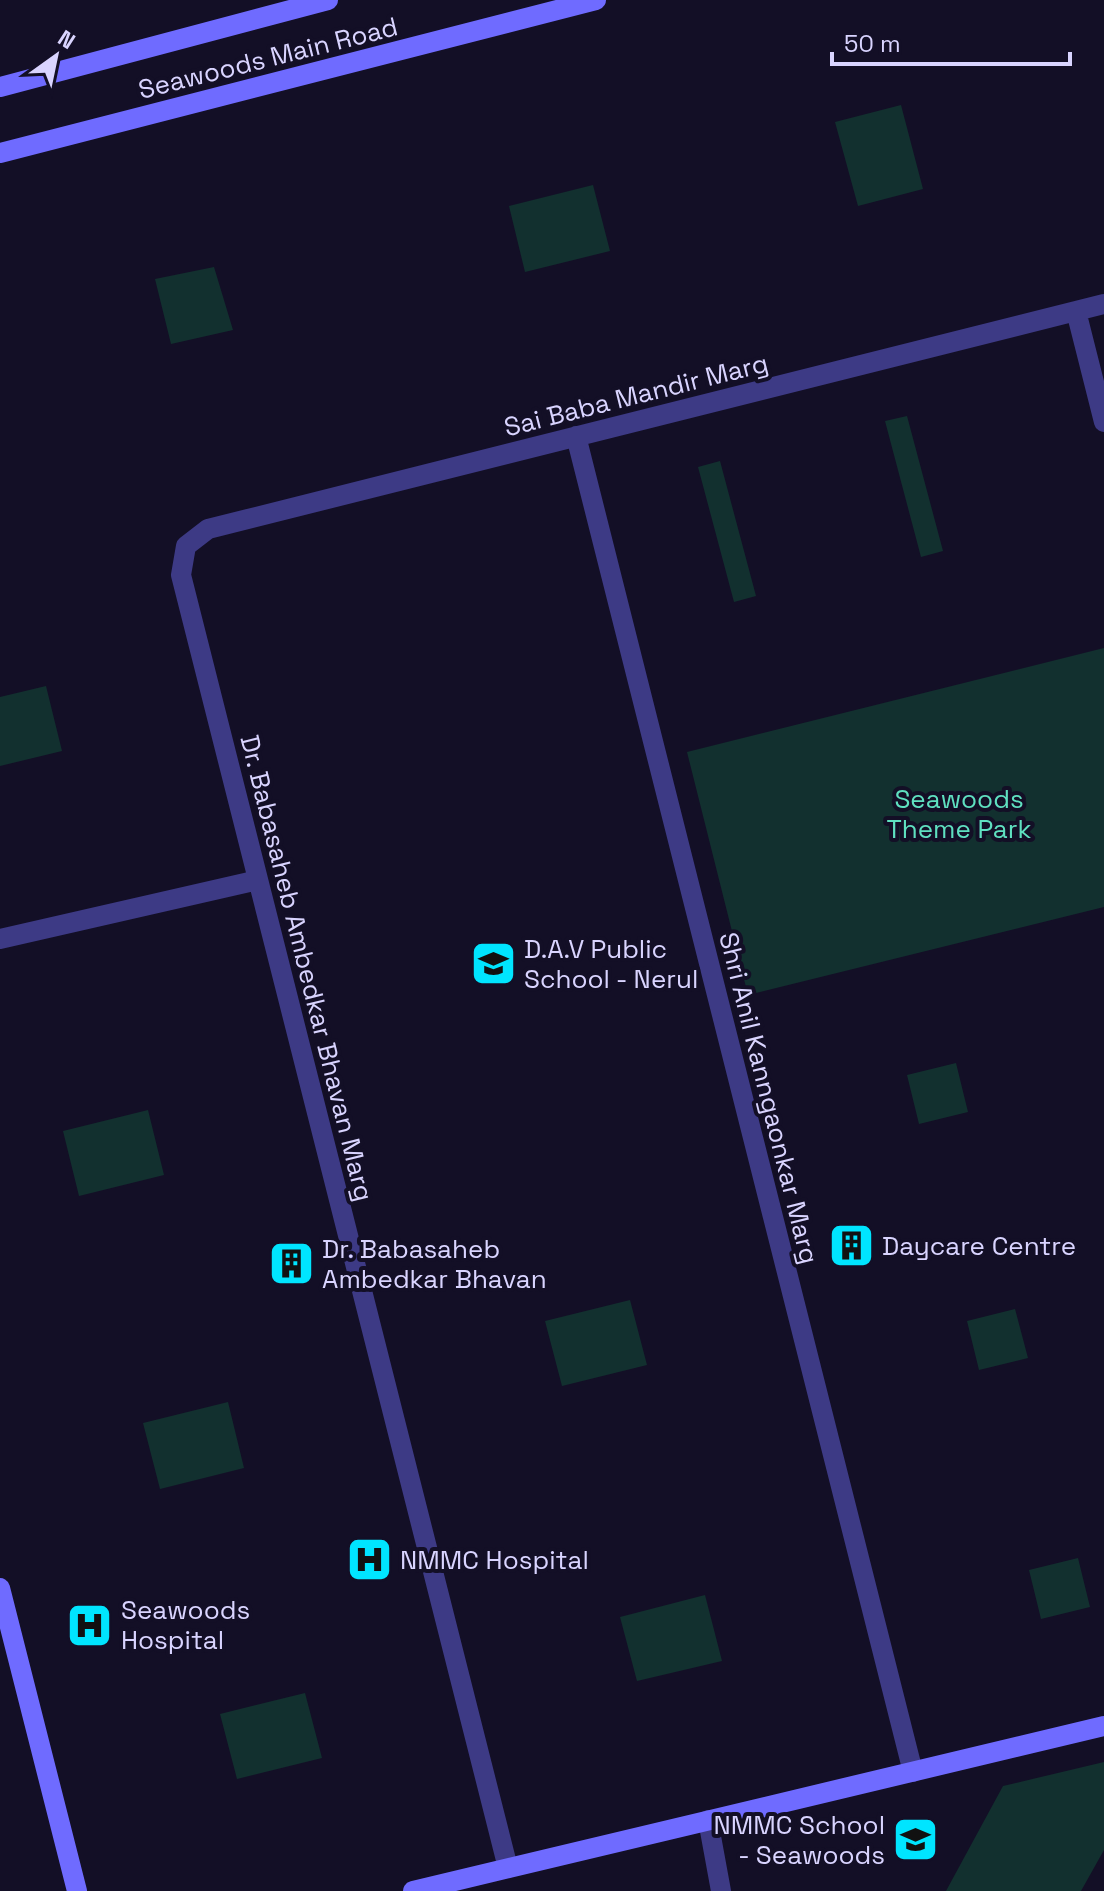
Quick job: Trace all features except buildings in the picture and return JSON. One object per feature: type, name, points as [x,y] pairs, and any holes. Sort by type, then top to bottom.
[{"type":"street","name":"Seawoods Main Road","points":[[0,87],[328,0]]},
{"type":"street","name":"Seawoods Main Road","points":[[0,153],[596,0]]},
{"type":"street","name":"Sai Baba Mandir Marg","points":[[186,546],[208,529],[1104,304]]},
{"type":"street","points":[[1076,311],[1104,422]]},
{"type":"street","name":"Shri Anil Kanngaonkar Marg","points":[[576,436],[913,1772]]},
{"type":"street","name":"Dr. Babasaheb Ambedkar Bhavan Marg","points":[[186,546],[181,575],[508,1868]]},
{"type":"street","points":[[0,939],[258,880]]},
{"type":"street","points":[[0,1588],[77,1891]]},
{"type":"street","points":[[415,1891],[1104,1726]]},
{"type":"street","points":[[708,1820],[721,1891]]},
{"type":"green space","points":[[901,105],[923,189],[858,206],[835,122]]},
{"type":"green space","points":[[593,185],[610,251],[525,272],[509,206]]},
{"type":"green space","points":[[214,267],[233,330],[171,344],[155,279]]},
{"type":"green space","points":[[907,416],[943,551],[921,557],[885,421]]},
{"type":"green space","points":[[720,461],[756,596],[734,602],[698,467]]},
{"type":"green space","name":"Seawoods Theme Park","points":[[1104,648],[1104,907],[748,995],[687,752]]},
{"type":"green space","points":[[46,686],[62,751],[0,766],[0,697]]},
{"type":"green space","points":[[956,1063],[968,1112],[919,1124],[907,1075]]},
{"type":"green space","points":[[148,1110],[164,1175],[79,1196],[63,1131]]},
{"type":"green space","points":[[630,1300],[647,1365],[562,1386],[545,1321]]},
{"type":"green space","points":[[1015,1309],[1028,1358],[979,1370],[967,1321]]},
{"type":"green space","points":[[228,1402],[244,1468],[160,1489],[143,1423]]},
{"type":"green space","points":[[1078,1558],[1090,1607],[1041,1619],[1029,1570]]},
{"type":"green space","points":[[705,1595],[722,1661],[637,1681],[620,1617]]},
{"type":"green space","points":[[305,1693],[322,1758],[237,1779],[220,1714]]},
{"type":"green space","points":[[1104,1762],[1104,1850],[1081,1891],[946,1891],[1003,1786]]},
{"type":"place","name":"D.A.V Public School - Nerul","points":[[493,964]]},
{"type":"place","name":"Daycare Centre","points":[[851,1246]]},
{"type":"place","name":"Dr. Babasaheb Ambedkar Bhavan","points":[[291,1264]]},
{"type":"place","name":"NMMC Hospital","points":[[369,1560]]},
{"type":"place","name":"Seawoods Hospital","points":[[90,1625]]},
{"type":"place","name":"NMMC School - Seawoods","points":[[916,1840]]}]
